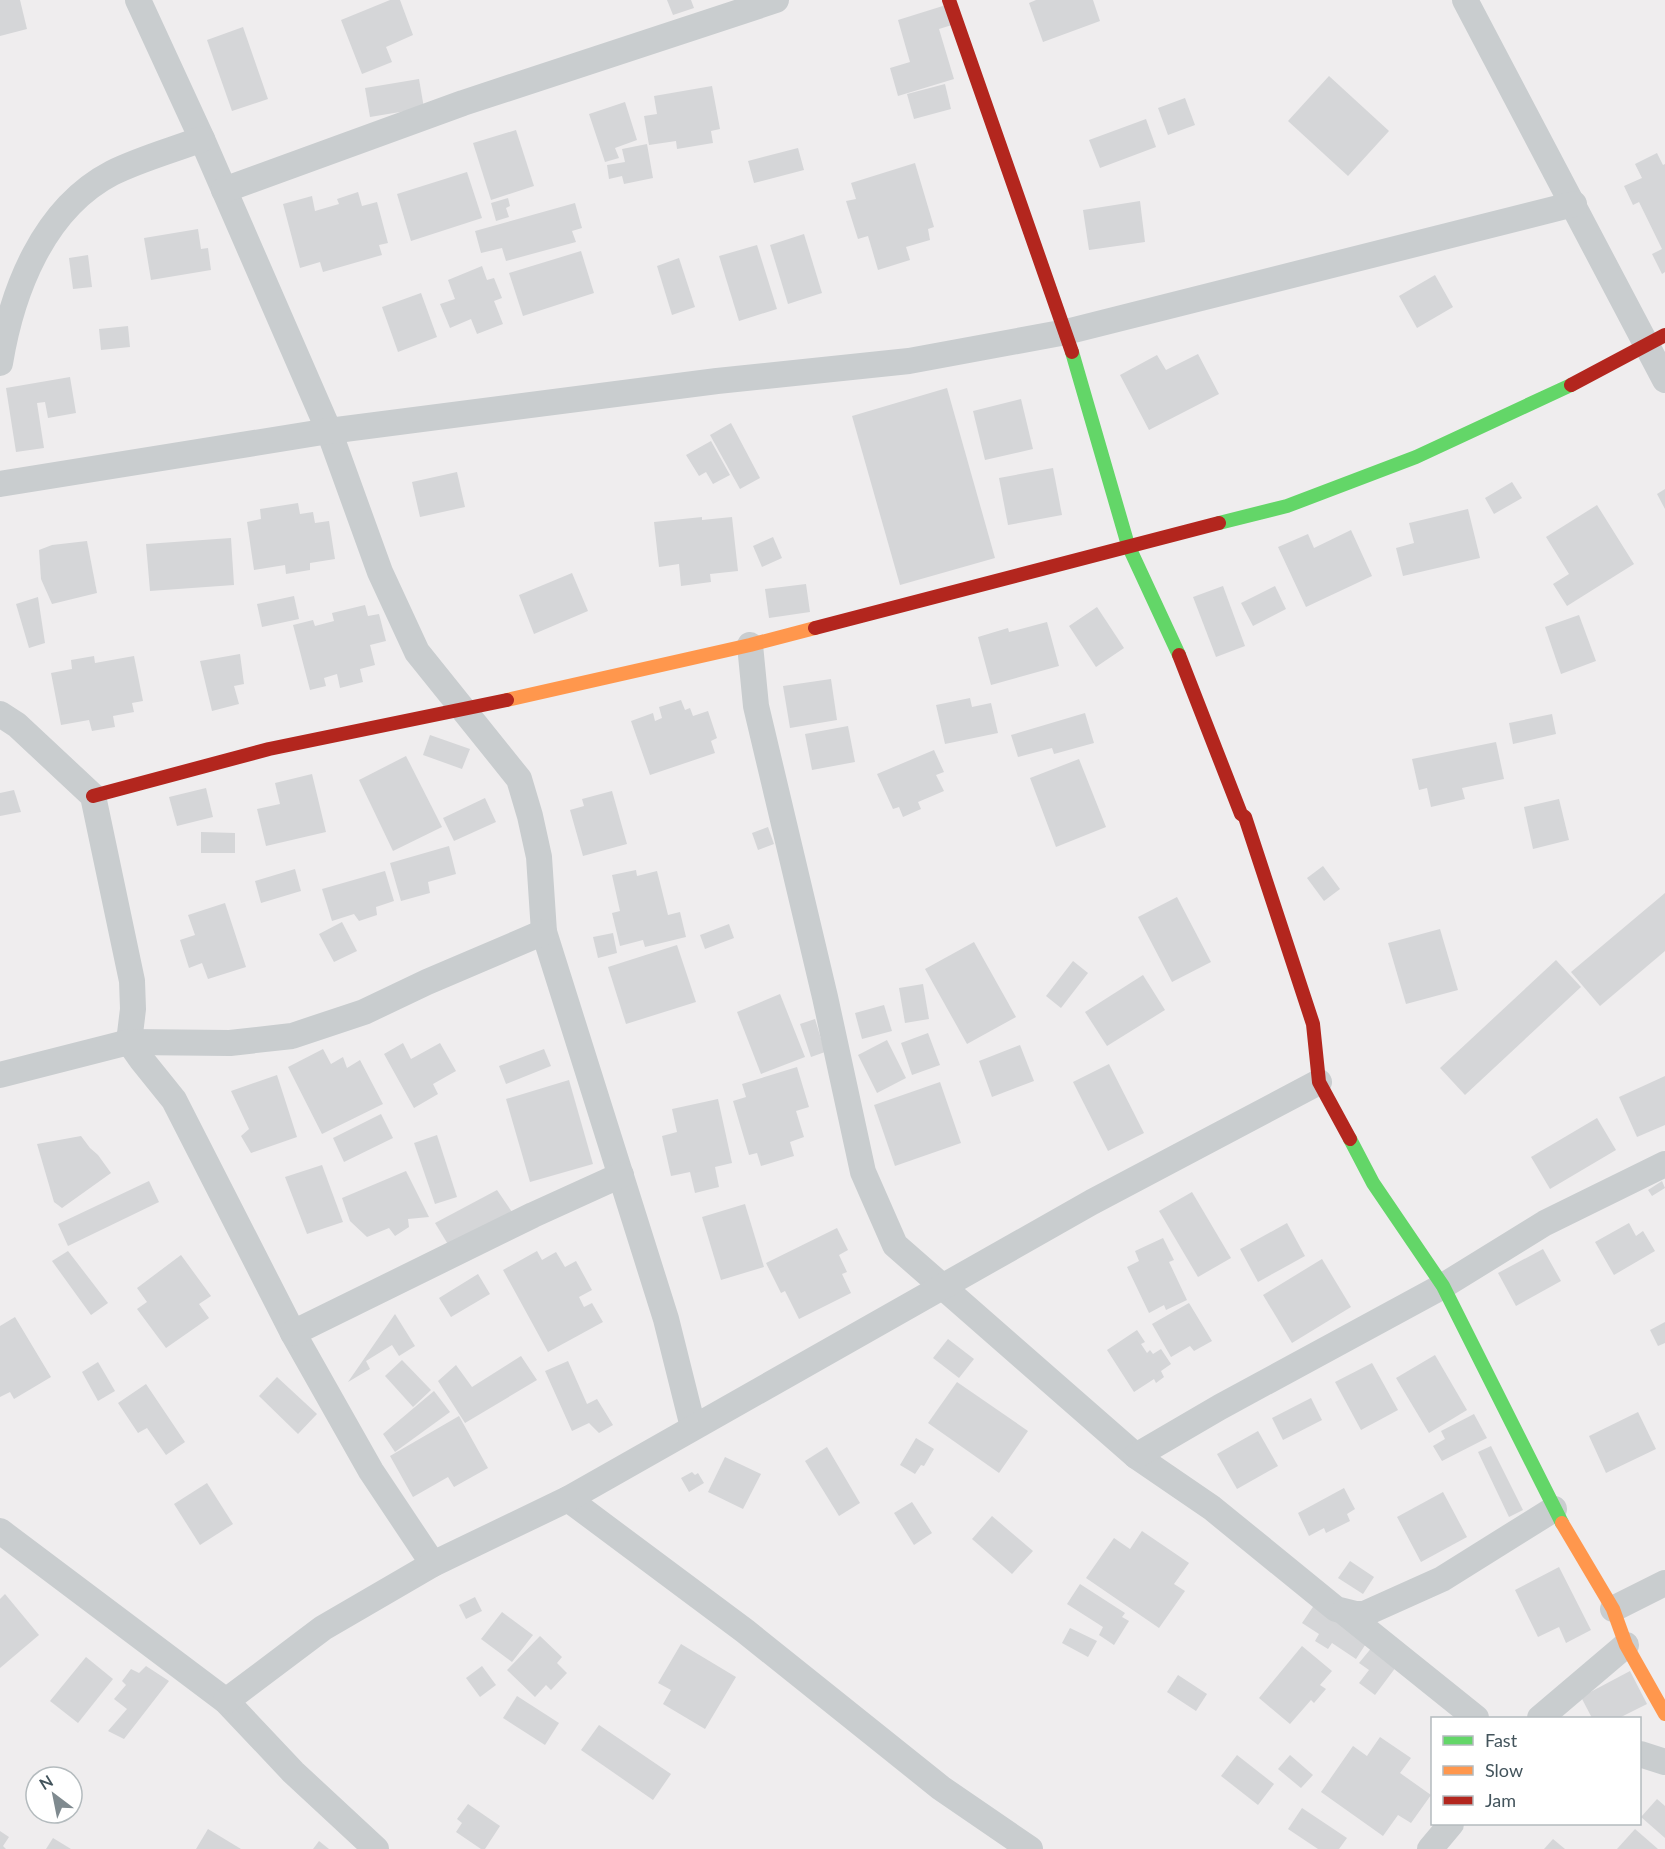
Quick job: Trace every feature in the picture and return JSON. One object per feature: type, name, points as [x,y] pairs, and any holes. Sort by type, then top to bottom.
[{"type":"street","points":[[138,0],[202,139],[329,431],[380,572],[417,652],[519,779],[539,857],[544,932],[666,1319],[693,1427]]},
{"type":"street","points":[[224,190],[463,103],[776,0]]},
{"type":"street","points":[[949,0],[1066,332],[1128,545],[1178,652],[1241,814],[1245,817],[1313,1024],[1319,1082],[1373,1183],[1443,1286],[1554,1509],[1613,1609],[1626,1645],[1665,1714]]},
{"type":"street","points":[[1465,0],[1574,204],[1656,341],[1665,380]]},
{"type":"street","points":[[0,363],[13,305],[33,255],[68,208],[88,188],[113,172],[202,139]]},
{"type":"street","points":[[0,484],[329,431],[717,381],[909,361],[1066,332],[1574,204]]},
{"type":"street","points":[[93,796],[269,749],[462,710],[750,645],[1128,545],[1287,506],[1416,457],[1566,387],[1656,341]]},
{"type":"street","points":[[750,645],[756,706],[864,1172],[895,1245],[1136,1456],[1212,1508],[1328,1604],[1344,1612],[1474,1717]]},
{"type":"street","points":[[0,714],[16,725],[93,796],[132,981],[134,1009],[129,1042],[174,1100],[293,1333],[371,1471],[433,1564]]},
{"type":"street","points":[[0,1074],[129,1042],[230,1043],[292,1036],[364,1012],[544,932]]},
{"type":"street","points":[[226,1701],[323,1628],[433,1564],[568,1499],[1112,1192],[1319,1082]]},
{"type":"street","points":[[1136,1456],[1220,1407],[1443,1286],[1545,1223],[1665,1164]]},
{"type":"street","points":[[293,1333],[533,1215],[621,1175]]},
{"type":"street","points":[[568,1499],[745,1631],[941,1788],[1030,1849]]},
{"type":"street","points":[[1344,1612],[1364,1614],[1442,1579],[1554,1509]]},
{"type":"street","points":[[0,1531],[226,1701],[293,1772],[376,1849]]},
{"type":"street","points":[[1613,1609],[1665,1583]]},
{"type":"street","points":[[1544,1717],[1626,1645]]},
{"type":"street","points":[[1641,1754],[1665,1762]]},
{"type":"street","points":[[1430,1849],[1450,1825]]},
{"type":"building","points":[[0,0],[20,0],[27,29],[0,36]]},
{"type":"building","points":[[390,0],[400,0],[413,35],[386,47],[392,62],[362,74],[341,20]]},
{"type":"building","points":[[667,0],[691,0],[694,8],[673,15]]},
{"type":"building","points":[[1036,0],[1093,0],[1100,21],[1043,42],[1029,3]]},
{"type":"building","points":[[946,5],[952,25],[939,29],[954,79],[898,96],[890,68],[910,62],[898,20]]},
{"type":"building","points":[[243,27],[268,99],[232,111],[207,40]]},
{"type":"building","points":[[1329,76],[1389,131],[1348,176],[1288,121]]},
{"type":"building","points":[[419,79],[424,108],[370,117],[365,88]]},
{"type":"building","points":[[945,84],[951,109],[914,119],[907,94]]},
{"type":"building","points":[[712,86],[720,129],[711,131],[713,143],[677,149],[676,141],[649,145],[644,116],[657,114],[654,96]]},
{"type":"building","points":[[1185,98],[1195,125],[1168,135],[1158,108]]},
{"type":"building","points":[[625,102],[637,140],[615,148],[619,158],[605,162],[589,114]]},
{"type":"building","points":[[1146,119],[1156,147],[1100,168],[1089,140]]},
{"type":"building","points":[[516,130],[534,186],[491,200],[473,143]]},
{"type":"building","points":[[647,144],[653,178],[624,184],[622,176],[609,179],[607,165],[625,162],[622,149]]},
{"type":"building","points":[[798,148],[804,170],[754,183],[748,161]]},
{"type":"building","points":[[1657,153],[1663,165],[1665,164],[1665,272],[1662,274],[1652,254],[1662,249],[1639,202],[1633,205],[1624,186],[1642,178],[1635,164]]},
{"type":"building","points":[[915,163],[934,227],[928,229],[930,240],[906,247],[910,260],[878,270],[868,236],[858,239],[846,201],[856,199],[851,183]]},
{"type":"building","points":[[467,172],[482,218],[411,241],[397,194]]},
{"type":"building","points":[[358,192],[362,206],[377,202],[388,243],[379,245],[382,255],[323,272],[320,262],[300,268],[283,204],[312,196],[315,211],[339,204],[337,199]]},
{"type":"building","points":[[508,198],[510,206],[506,208],[509,217],[496,221],[491,203]]},
{"type":"building","points":[[1140,201],[1145,242],[1089,250],[1083,210]]},
{"type":"building","points":[[575,203],[582,228],[572,231],[576,242],[506,261],[502,248],[481,253],[475,231]]},
{"type":"building","points":[[198,229],[201,249],[208,248],[211,270],[151,280],[144,238]]},
{"type":"building","points":[[804,234],[822,293],[788,304],[770,245]]},
{"type":"building","points":[[757,245],[777,309],[739,321],[719,256]]},
{"type":"building","points":[[581,251],[594,293],[523,316],[509,273]]},
{"type":"building","points":[[88,255],[92,287],[73,289],[69,258]]},
{"type":"building","points":[[679,258],[695,307],[672,315],[657,266]]},
{"type":"building","points":[[482,266],[487,280],[494,278],[502,298],[494,301],[503,324],[477,334],[471,319],[450,328],[440,304],[455,299],[448,280]]},
{"type":"building","points":[[1435,275],[1453,307],[1417,328],[1399,296]]},
{"type":"building","points":[[421,293],[437,337],[398,352],[382,307]]},
{"type":"building","points":[[128,326],[130,347],[101,350],[99,329]]},
{"type":"building","points":[[1198,354],[1219,394],[1149,430],[1120,375],[1157,355],[1166,370]]},
{"type":"building","points":[[70,377],[76,413],[48,418],[45,402],[37,403],[44,448],[16,452],[6,388]]},
{"type":"building","points":[[947,388],[995,558],[900,585],[852,416]]},
{"type":"building","points":[[1021,399],[1033,449],[985,460],[973,411]]},
{"type":"building","points":[[731,423],[760,478],[740,489],[710,435]]},
{"type":"building","points":[[711,441],[730,475],[713,484],[706,472],[699,476],[686,455]]},
{"type":"building","points":[[1053,468],[1062,515],[1008,525],[999,478]]},
{"type":"building","points":[[457,472],[465,507],[420,517],[412,482]]},
{"type":"building","points":[[1512,482],[1522,498],[1494,514],[1485,498]]},
{"type":"building","points":[[1665,489],[1665,509],[1657,494]]},
{"type":"building","points":[[298,503],[300,514],[313,512],[315,523],[329,521],[335,559],[310,563],[310,570],[286,574],[285,565],[254,570],[247,522],[261,519],[260,509]]},
{"type":"building","points":[[1597,505],[1634,564],[1567,606],[1553,584],[1569,574],[1546,537]]},
{"type":"building","points":[[1468,509],[1480,558],[1403,576],[1396,548],[1414,543],[1409,523]]},
{"type":"building","points":[[702,517],[702,520],[732,517],[738,571],[710,574],[711,582],[681,586],[679,564],[659,567],[654,522]]},
{"type":"building","points":[[1351,530],[1372,576],[1306,607],[1278,547],[1308,534],[1314,548]]},
{"type":"building","points":[[773,537],[782,558],[762,567],[753,546]]},
{"type":"building","points":[[231,538],[234,585],[150,591],[146,544]]},
{"type":"building","points":[[87,541],[97,593],[52,604],[41,579],[39,550],[52,545]]},
{"type":"building","points":[[572,573],[588,611],[534,634],[519,595]]},
{"type":"building","points":[[806,584],[810,612],[769,618],[765,589]]},
{"type":"building","points":[[1223,586],[1245,646],[1216,657],[1193,597]]},
{"type":"building","points":[[1275,586],[1286,609],[1253,626],[1241,603]]},
{"type":"building","points":[[294,596],[299,619],[262,627],[257,604]]},
{"type":"building","points":[[38,597],[45,643],[29,648],[16,604]]},
{"type":"building","points":[[365,605],[368,616],[379,614],[386,641],[370,645],[375,665],[360,669],[363,682],[340,688],[337,674],[324,678],[326,686],[310,690],[293,625],[313,620],[315,626],[334,621],[332,613]]},
{"type":"building","points":[[1097,607],[1124,648],[1096,667],[1069,626]]},
{"type":"building","points":[[1579,615],[1596,661],[1561,674],[1545,627]]},
{"type":"building","points":[[1047,622],[1059,666],[991,685],[978,637],[1008,628],[1009,632]]},
{"type":"building","points":[[240,654],[244,684],[234,686],[239,704],[212,711],[200,661]]},
{"type":"building","points":[[94,656],[95,663],[134,656],[143,701],[132,703],[134,712],[113,716],[115,727],[92,731],[89,720],[61,725],[51,673],[72,669],[71,660]]},
{"type":"building","points":[[831,679],[837,720],[790,728],[783,686]]},
{"type":"building","points":[[970,698],[972,707],[991,703],[998,733],[945,744],[936,705]]},
{"type":"building","points":[[681,700],[685,710],[690,708],[693,716],[708,711],[717,738],[711,741],[715,753],[650,775],[631,721],[653,713],[655,721],[662,718],[659,707]]},
{"type":"building","points":[[1085,713],[1094,743],[1054,754],[1052,748],[1018,757],[1011,735]]},
{"type":"building","points":[[1552,714],[1556,734],[1513,744],[1509,723]]},
{"type":"building","points":[[848,726],[855,762],[812,770],[805,734]]},
{"type":"building","points":[[430,735],[470,749],[462,769],[423,755]]},
{"type":"building","points":[[1496,742],[1504,779],[1462,788],[1465,799],[1431,807],[1427,788],[1419,790],[1412,759]]},
{"type":"building","points":[[934,750],[944,772],[936,775],[944,791],[918,802],[921,809],[903,817],[899,807],[893,809],[877,774]]},
{"type":"building","points":[[406,756],[442,827],[393,851],[359,780]]},
{"type":"building","points":[[1079,759],[1106,827],[1056,847],[1030,778]]},
{"type":"building","points":[[312,774],[326,832],[266,846],[257,809],[280,804],[275,783]]},
{"type":"building","points":[[206,788],[213,817],[177,826],[169,797]]},
{"type":"building","points":[[14,790],[21,812],[0,816],[0,793]]},
{"type":"building","points":[[612,791],[627,844],[583,856],[570,810],[584,806],[582,799]]},
{"type":"building","points":[[485,798],[496,822],[454,841],[443,818]]},
{"type":"building","points":[[1559,799],[1569,840],[1533,849],[1524,807]]},
{"type":"building","points":[[768,827],[774,844],[758,850],[752,833]]},
{"type":"building","points":[[201,832],[235,833],[235,853],[201,853]]},
{"type":"building","points":[[449,846],[456,874],[428,882],[430,893],[401,901],[390,863]]},
{"type":"building","points":[[1323,866],[1340,889],[1324,901],[1307,878]]},
{"type":"building","points":[[295,869],[301,891],[261,903],[255,881]]},
{"type":"building","points":[[636,870],[637,876],[657,871],[668,915],[680,912],[686,937],[645,947],[643,940],[620,946],[612,913],[620,911],[612,875]]},
{"type":"building","points":[[385,871],[394,901],[376,907],[377,915],[359,921],[354,914],[332,921],[322,889]]},
{"type":"building","points":[[1665,893],[1665,951],[1600,1006],[1571,972]]},
{"type":"building","points":[[1177,897],[1211,962],[1172,982],[1138,917]]},
{"type":"building","points":[[225,903],[246,967],[208,979],[202,963],[189,968],[180,940],[195,935],[188,915]]},
{"type":"building","points":[[342,922],[357,951],[334,962],[319,934]]},
{"type":"building","points":[[729,924],[734,938],[705,949],[700,935]]},
{"type":"building","points":[[1440,929],[1458,990],[1406,1004],[1388,943]]},
{"type":"building","points":[[613,933],[617,953],[598,958],[593,937]]},
{"type":"building","points":[[974,942],[1016,1017],[967,1044],[925,969]]},
{"type":"building","points":[[677,945],[696,1002],[626,1024],[608,967]]},
{"type":"building","points":[[1556,960],[1581,987],[1465,1095],[1440,1068]]},
{"type":"building","points":[[1073,961],[1088,973],[1061,1008],[1046,996]]},
{"type":"building","points":[[1143,975],[1165,1010],[1107,1046],[1085,1012]]},
{"type":"building","points":[[923,984],[929,1019],[905,1023],[899,988]]},
{"type":"building","points":[[780,994],[805,1057],[761,1074],[737,1012]]},
{"type":"building","points":[[884,1005],[892,1031],[862,1039],[855,1013]]},
{"type":"building","points":[[815,1019],[825,1052],[811,1057],[800,1024]]},
{"type":"building","points":[[928,1033],[940,1065],[912,1075],[901,1043]]},
{"type":"building","points":[[887,1040],[906,1078],[877,1093],[858,1055]]},
{"type":"building","points":[[403,1043],[411,1059],[440,1043],[456,1071],[433,1084],[438,1094],[414,1108],[384,1054]]},
{"type":"building","points":[[1020,1045],[1034,1081],[992,1097],[979,1061]]},
{"type":"building","points":[[323,1049],[331,1064],[343,1057],[347,1068],[360,1060],[383,1104],[322,1134],[288,1067]]},
{"type":"building","points":[[544,1049],[551,1066],[506,1084],[499,1066]]},
{"type":"building","points":[[1109,1064],[1144,1133],[1108,1151],[1073,1082]]},
{"type":"building","points":[[797,1067],[809,1107],[796,1111],[804,1137],[790,1142],[794,1156],[761,1166],[757,1153],[749,1155],[733,1101],[746,1097],[742,1084]]},
{"type":"building","points":[[277,1075],[297,1137],[251,1153],[241,1136],[249,1129],[231,1091]]},
{"type":"building","points":[[1665,1076],[1665,1125],[1637,1137],[1619,1097]]},
{"type":"building","points":[[569,1080],[593,1164],[530,1182],[506,1099]]},
{"type":"building","points":[[940,1082],[961,1143],[895,1166],[874,1105]]},
{"type":"building","points":[[718,1099],[732,1163],[715,1167],[719,1187],[695,1193],[690,1172],[671,1176],[662,1136],[677,1132],[672,1109]]},
{"type":"building","points":[[381,1114],[393,1138],[344,1162],[333,1138]]},
{"type":"building","points":[[1597,1118],[1616,1150],[1550,1189],[1531,1157]]},
{"type":"building","points":[[437,1135],[457,1197],[435,1204],[414,1143]]},
{"type":"building","points":[[81,1136],[111,1173],[62,1208],[54,1202],[37,1144]]},
{"type":"building","points":[[322,1165],[343,1222],[307,1234],[285,1177]]},
{"type":"building","points":[[406,1171],[429,1217],[408,1219],[409,1227],[395,1236],[389,1228],[367,1237],[350,1221],[342,1198]]},
{"type":"building","points":[[149,1181],[159,1202],[68,1246],[58,1224]]},
{"type":"building","points":[[1662,1181],[1665,1188],[1652,1196],[1648,1190]]},
{"type":"building","points":[[497,1190],[512,1212],[449,1246],[435,1223]]},
{"type":"building","points":[[1192,1192],[1231,1258],[1198,1277],[1159,1211]]},
{"type":"building","points":[[745,1204],[764,1267],[721,1280],[702,1217]]},
{"type":"building","points":[[1287,1223],[1305,1256],[1258,1282],[1240,1249]]},
{"type":"building","points":[[1629,1223],[1636,1236],[1643,1231],[1655,1251],[1614,1275],[1595,1242]]},
{"type":"building","points":[[837,1228],[848,1250],[839,1255],[847,1272],[842,1274],[851,1293],[799,1319],[785,1291],[781,1293],[766,1263]]},
{"type":"building","points":[[1163,1238],[1174,1260],[1169,1262],[1187,1300],[1166,1310],[1164,1305],[1149,1313],[1127,1267],[1139,1261],[1135,1251]]},
{"type":"building","points":[[1543,1249],[1561,1281],[1516,1306],[1498,1273]]},
{"type":"building","points":[[68,1251],[108,1303],[91,1315],[52,1261]]},
{"type":"building","points":[[537,1251],[542,1260],[556,1252],[565,1267],[576,1261],[592,1290],[579,1297],[584,1307],[592,1303],[603,1322],[548,1352],[503,1270]]},
{"type":"building","points":[[181,1255],[211,1296],[199,1304],[209,1318],[166,1348],[137,1309],[147,1302],[137,1288]]},
{"type":"building","points":[[1322,1259],[1351,1307],[1292,1343],[1263,1295]]},
{"type":"building","points":[[478,1274],[490,1294],[451,1317],[439,1298]]},
{"type":"building","points":[[1189,1303],[1212,1341],[1194,1351],[1190,1346],[1171,1357],[1152,1324]]},
{"type":"building","points":[[395,1314],[415,1346],[399,1356],[392,1345],[366,1361],[370,1369],[348,1382]]},
{"type":"building","points":[[15,1317],[51,1377],[14,1399],[10,1392],[0,1397],[0,1326]]},
{"type":"building","points":[[1665,1322],[1665,1343],[1658,1346],[1650,1330]]},
{"type":"building","points":[[1137,1330],[1145,1342],[1141,1344],[1147,1353],[1150,1350],[1153,1354],[1161,1349],[1171,1364],[1161,1371],[1164,1377],[1156,1383],[1154,1379],[1134,1392],[1107,1350]]},
{"type":"building","points":[[948,1339],[974,1359],[959,1378],[933,1358]]},
{"type":"building","points":[[1435,1355],[1467,1410],[1429,1433],[1396,1378]]},
{"type":"building","points":[[521,1356],[537,1380],[465,1423],[438,1381],[456,1365],[472,1387]]},
{"type":"building","points":[[402,1360],[431,1390],[413,1407],[385,1376]]},
{"type":"building","points":[[568,1361],[587,1404],[597,1399],[613,1425],[599,1433],[589,1423],[572,1431],[545,1371]]},
{"type":"building","points":[[98,1362],[115,1391],[98,1401],[82,1372]]},
{"type":"building","points":[[1372,1363],[1398,1410],[1361,1430],[1335,1382]]},
{"type":"building","points":[[277,1377],[317,1414],[298,1434],[259,1396]]},
{"type":"building","points":[[957,1382],[1028,1431],[999,1473],[928,1423]]},
{"type":"building","points":[[146,1384],[185,1442],[166,1455],[147,1428],[138,1433],[118,1403]]},
{"type":"building","points":[[434,1391],[450,1412],[395,1452],[383,1434]]},
{"type":"building","points":[[1311,1398],[1322,1420],[1283,1440],[1272,1418]]},
{"type":"building","points":[[1638,1412],[1656,1449],[1606,1473],[1589,1436]]},
{"type":"building","points":[[1474,1414],[1487,1438],[1442,1461],[1433,1446],[1445,1439],[1441,1431]]},
{"type":"building","points":[[459,1416],[488,1468],[454,1487],[448,1477],[413,1497],[390,1456]]},
{"type":"building","points":[[1258,1431],[1278,1466],[1237,1489],[1217,1454]]},
{"type":"building","points":[[916,1438],[934,1449],[924,1466],[921,1465],[915,1474],[900,1465]]},
{"type":"building","points":[[1491,1446],[1523,1510],[1509,1517],[1478,1452]]},
{"type":"building","points":[[827,1447],[860,1503],[839,1516],[805,1461]]},
{"type":"building","points":[[725,1457],[761,1474],[743,1509],[708,1492]]},
{"type":"building","points":[[692,1472],[695,1475],[698,1473],[704,1483],[689,1492],[681,1478]]},
{"type":"building","points":[[207,1483],[233,1524],[200,1545],[174,1504]]},
{"type":"building","points":[[1344,1488],[1355,1509],[1347,1514],[1350,1521],[1326,1533],[1324,1528],[1309,1536],[1298,1513]]},
{"type":"building","points":[[1443,1492],[1467,1537],[1421,1562],[1397,1517]]},
{"type":"building","points":[[912,1502],[932,1533],[914,1545],[894,1513]]},
{"type":"building","points":[[992,1516],[1033,1551],[1012,1574],[972,1539]]},
{"type":"building","points":[[1142,1531],[1189,1563],[1174,1584],[1185,1591],[1159,1628],[1086,1578],[1114,1538],[1130,1549]]},
{"type":"building","points":[[1350,1561],[1374,1577],[1363,1594],[1338,1578]]},
{"type":"building","points":[[1559,1567],[1591,1630],[1566,1643],[1559,1627],[1538,1637],[1515,1590]]},
{"type":"building","points":[[1080,1584],[1125,1613],[1122,1617],[1129,1621],[1114,1645],[1099,1635],[1103,1627],[1067,1604]]},
{"type":"building","points":[[5,1594],[39,1635],[0,1668],[0,1599]]},
{"type":"building","points":[[475,1597],[482,1611],[466,1619],[459,1605]]},
{"type":"building","points":[[1315,1604],[1369,1639],[1356,1659],[1332,1643],[1328,1649],[1315,1641],[1319,1634],[1302,1623]]},
{"type":"building","points":[[502,1612],[533,1635],[512,1662],[481,1639]]},
{"type":"building","points":[[1070,1628],[1097,1641],[1088,1657],[1062,1643]]},
{"type":"building","points":[[540,1636],[562,1657],[557,1663],[567,1673],[551,1690],[546,1685],[535,1697],[507,1670]]},
{"type":"building","points":[[681,1644],[736,1677],[705,1729],[663,1704],[671,1690],[658,1683]]},
{"type":"building","points":[[1302,1646],[1332,1671],[1320,1685],[1326,1689],[1314,1703],[1311,1700],[1290,1724],[1259,1698]]},
{"type":"building","points":[[1373,1646],[1402,1659],[1375,1695],[1359,1683],[1369,1670],[1359,1663]]},
{"type":"building","points":[[86,1657],[113,1679],[78,1723],[50,1701]]},
{"type":"building","points":[[146,1666],[169,1681],[124,1739],[108,1731],[127,1709],[114,1699],[126,1685],[122,1681],[131,1669],[139,1673]]},
{"type":"building","points":[[482,1666],[496,1685],[480,1697],[466,1678]]},
{"type":"building","points":[[1630,1671],[1647,1704],[1621,1717],[1591,1717],[1581,1697]]},
{"type":"building","points":[[1178,1675],[1207,1694],[1196,1711],[1167,1692]]},
{"type":"building","points":[[517,1696],[559,1723],[545,1745],[503,1718]]},
{"type":"building","points":[[599,1725],[671,1774],[653,1800],[581,1750]]},
{"type":"building","points":[[1380,1737],[1411,1758],[1400,1773],[1431,1795],[1411,1823],[1398,1815],[1383,1836],[1321,1792],[1353,1746],[1367,1756]]},
{"type":"building","points":[[1237,1755],[1274,1784],[1258,1805],[1221,1776]]},
{"type":"building","points":[[1290,1755],[1313,1775],[1301,1788],[1278,1769]]},
{"type":"building","points":[[1657,1799],[1665,1806],[1665,1838],[1641,1817]]},
{"type":"building","points":[[468,1804],[500,1826],[485,1849],[481,1849],[456,1832],[462,1823],[457,1819]]},
{"type":"building","points":[[1302,1808],[1347,1838],[1339,1849],[1318,1849],[1288,1829]]},
{"type":"building","points":[[208,1829],[241,1849],[196,1849]]},
{"type":"building","points":[[1635,1829],[1658,1849],[1617,1849]]},
{"type":"building","points":[[0,1831],[9,1837],[3,1846],[6,1849],[0,1849]]},
{"type":"building","points":[[53,1838],[71,1849],[46,1849]]},
{"type":"building","points":[[1553,1839],[1565,1849],[1544,1849]]},
{"type":"building","points":[[319,1841],[329,1849],[313,1849]]},
{"type":"traffic: fast","points":[[1072,352],[1128,545],[1179,655]]},
{"type":"traffic: fast","points":[[1219,523],[1287,506],[1416,457],[1571,385]]},
{"type":"traffic: fast","points":[[1350,1139],[1373,1183],[1443,1286],[1562,1523]]},
{"type":"traffic: slow","points":[[507,700],[815,628]]},
{"type":"traffic: slow","points":[[1562,1523],[1613,1609],[1626,1645],[1665,1714]]},
{"type":"traffic: jam","points":[[949,0],[1072,352]]},
{"type":"traffic: jam","points":[[1571,385],[1665,335]]},
{"type":"traffic: jam","points":[[815,628],[1219,523]]},
{"type":"traffic: jam","points":[[1179,655],[1241,814],[1245,817],[1313,1024],[1319,1082],[1350,1139]]},
{"type":"traffic: jam","points":[[93,796],[269,749],[507,700]]}]
